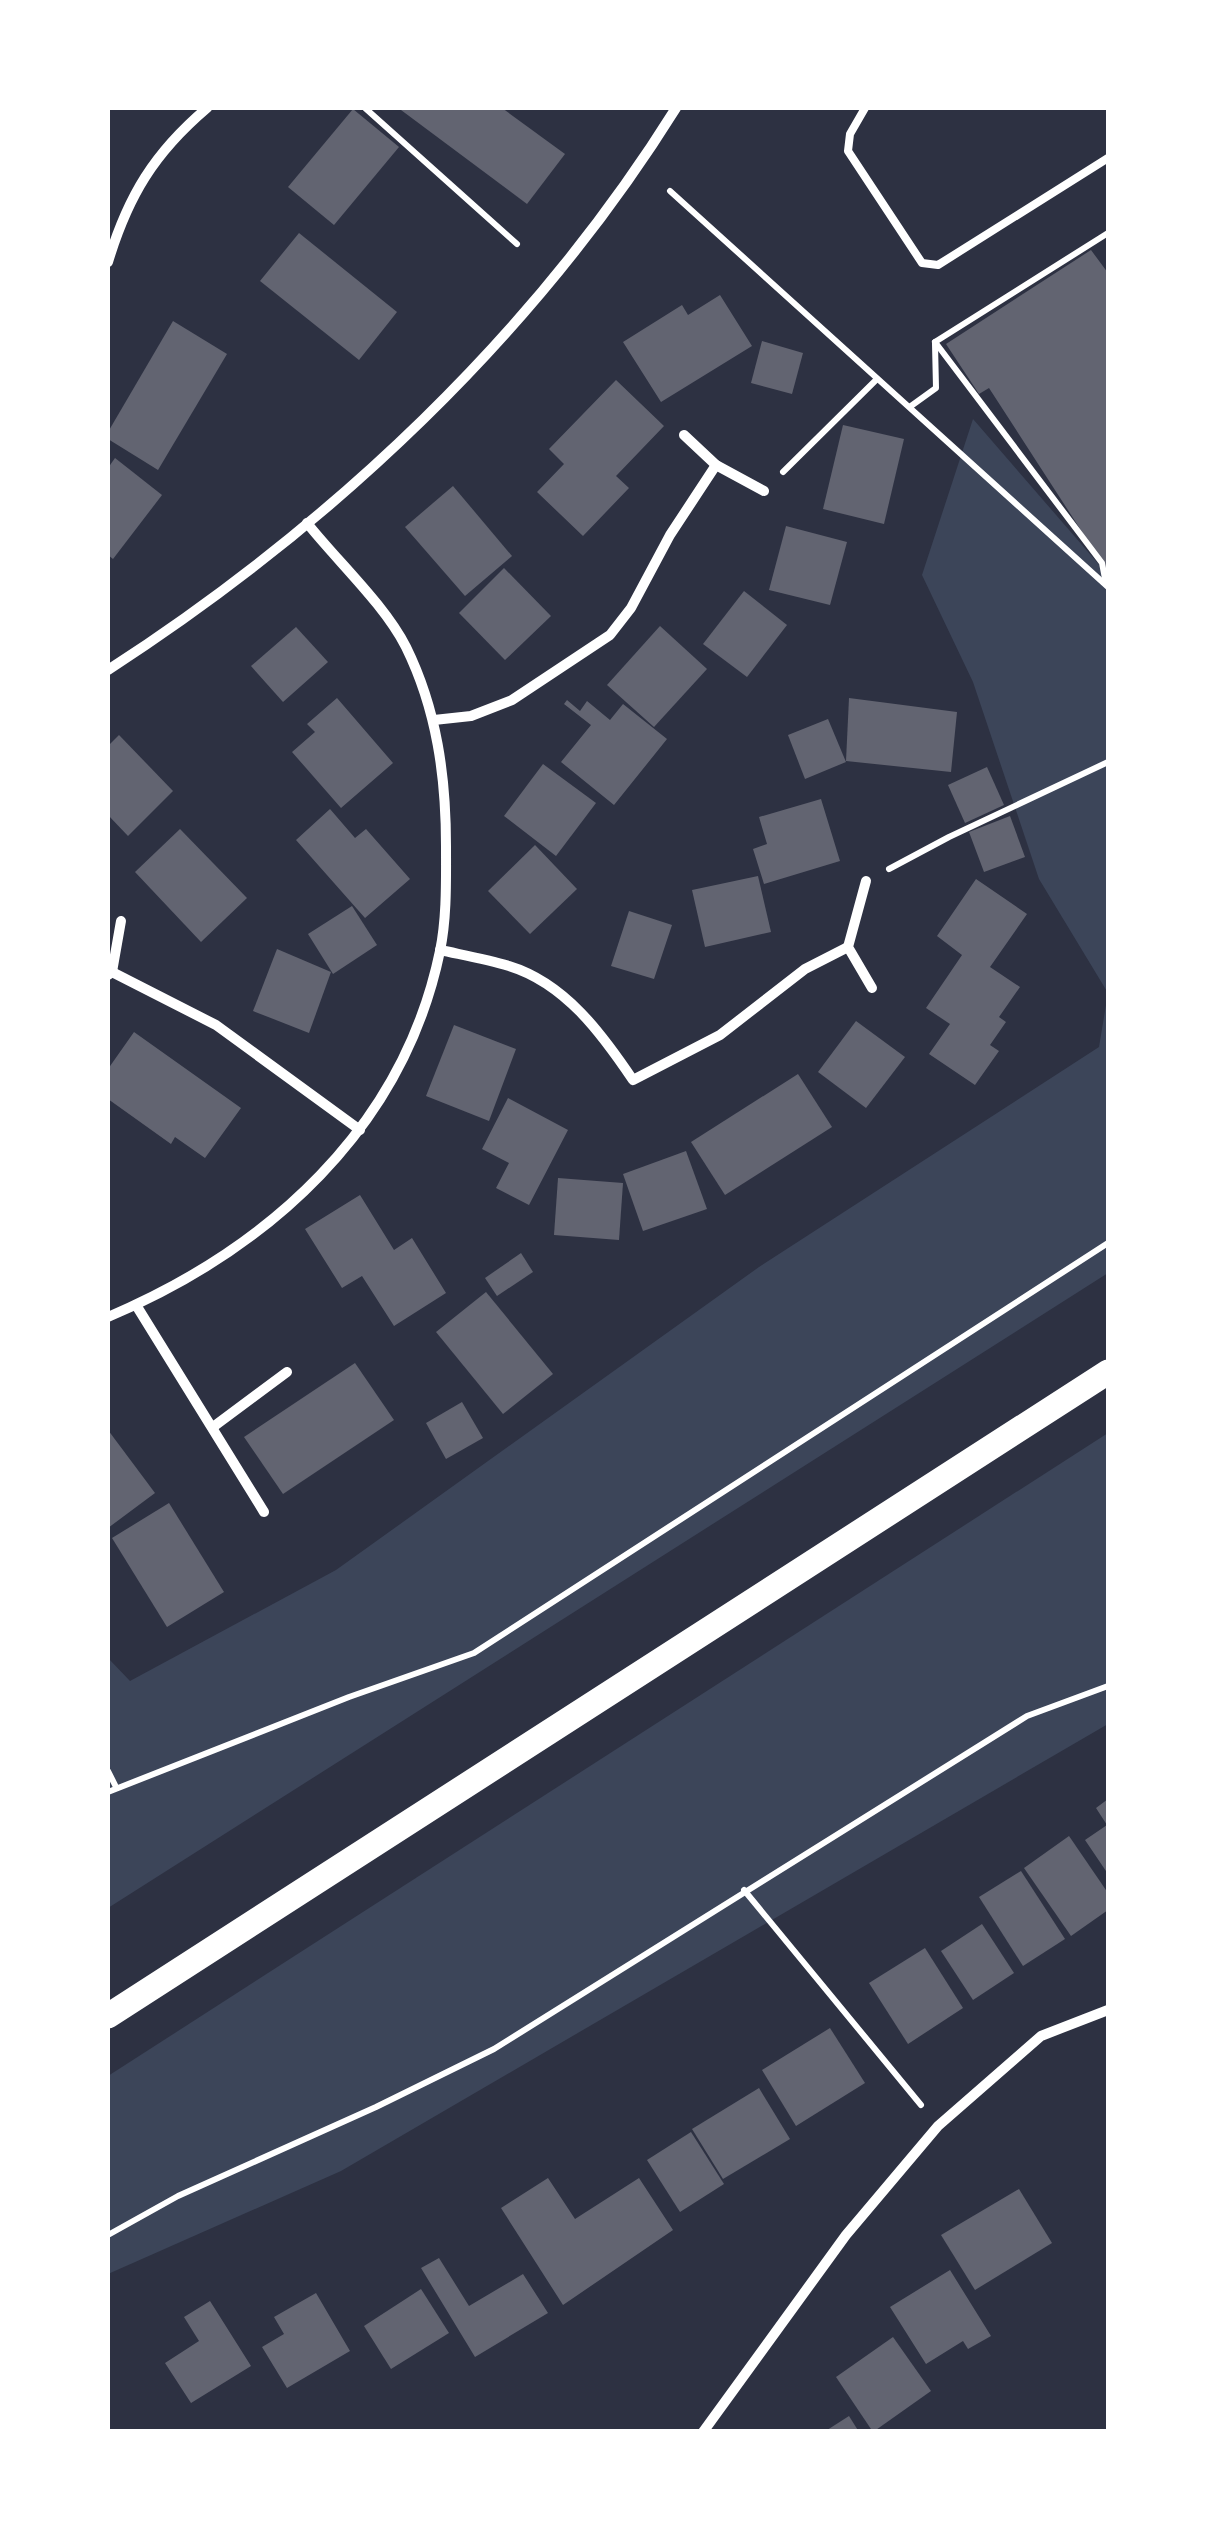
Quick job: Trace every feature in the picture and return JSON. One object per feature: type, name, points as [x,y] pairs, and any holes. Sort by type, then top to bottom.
[{"type":"main road","points":[[108,2016],[1108,1372]]},
{"type":"street","points":[[108,262],[141,178],[182,129],[207,108]]},
{"type":"street","points":[[108,670],[201,608],[307,524],[487,356],[559,272],[638,167],[676,108]]},
{"type":"street","points":[[684,435],[716,464],[764,490]]},
{"type":"street","points":[[434,720],[472,716],[512,700],[610,635],[631,608],[670,535],[716,464]]},
{"type":"street","points":[[108,1318],[200,1272],[279,1216],[314,1183],[376,1107],[400,1062],[440,950],[446,891],[446,829],[434,720],[404,644],[307,524]]},
{"type":"street","points":[[866,882],[848,947],[872,988]]},
{"type":"street","points":[[121,921],[110,974],[216,1024],[360,1130]]},
{"type":"street","points":[[440,950],[510,966],[556,990],[592,1024],[633,1080],[720,1035],[805,969],[848,947]]},
{"type":"street","points":[[136,1305],[264,1512]]},
{"type":"street","points":[[213,1427],[287,1372]]},
{"type":"street","points":[[703,2432],[846,2235],[938,2126],[1041,2036],[1108,2010]]},
{"type":"lane","points":[[865,108],[850,134],[848,150],[922,263],[938,265],[1108,158]]},
{"type":"path","points":[[365,108],[517,244]]},
{"type":"path","points":[[670,192],[1107,586]]},
{"type":"path","points":[[935,342],[1108,233]]},
{"type":"path","points":[[910,406],[936,388],[935,342]]},
{"type":"path","points":[[935,342],[1102,563],[1107,586]]},
{"type":"path","points":[[764,490],[877,378]]},
{"type":"path","points":[[866,882],[949,837],[1108,762]]},
{"type":"path","points":[[108,1792],[474,1653],[1108,1243]]},
{"type":"path","points":[[108,2235],[178,2196],[376,2107],[494,2048],[1027,1716],[1108,1686]]},
{"type":"path","points":[[108,1771],[116,1787]]},
{"type":"path","points":[[744,1890],[938,2126]]},
{"type":"shaded area","points":[[973,419],[1108,575],[1108,993],[1039,879],[973,682],[922,575]]},
{"type":"shaded area","points":[[1108,993],[1108,1273],[108,1908],[108,1658],[130,1681],[336,1570],[759,1267],[1099,1047]]},
{"type":"shaded area","points":[[1108,1433],[1108,1724],[341,2171],[108,2274],[108,2076]]},
{"type":"building","points":[[403,108],[502,108],[565,154],[527,204]]},
{"type":"building","points":[[353,109],[399,147],[334,225],[288,187]]},
{"type":"building","points":[[299,233],[397,312],[359,360],[260,281]]},
{"type":"building","points":[[1091,250],[1108,273],[1108,572],[989,388],[979,394],[946,344]]},
{"type":"building","points":[[720,295],[752,346],[661,402],[623,342],[682,305],[688,315]]},
{"type":"building","points":[[173,321],[227,354],[158,470],[108,439],[108,432]]},
{"type":"building","points":[[762,341],[803,353],[792,394],[751,383]]},
{"type":"building","points":[[616,380],[664,426],[616,476],[629,488],[583,536],[537,492],[564,464],[549,449]]},
{"type":"building","points":[[843,425],[904,439],[884,524],[823,509]]},
{"type":"building","points":[[115,458],[162,495],[113,559],[108,555],[108,468]]},
{"type":"building","points":[[453,486],[512,556],[465,596],[405,527]]},
{"type":"building","points":[[786,526],[847,542],[830,605],[769,590]]},
{"type":"building","points":[[504,568],[551,616],[505,660],[459,613]]},
{"type":"building","points":[[744,591],[787,625],[747,677],[703,644]]},
{"type":"building","points":[[660,626],[707,669],[654,727],[607,685]]},
{"type":"building","points":[[296,627],[328,662],[283,702],[251,666]]},
{"type":"building","points":[[337,698],[393,763],[341,808],[292,752],[315,732],[307,724]]},
{"type":"building","points":[[849,698],[957,712],[951,772],[846,761]]},
{"type":"building","points":[[567,700],[580,711],[587,701],[610,720],[623,704],[667,739],[614,805],[561,762],[591,725],[564,704]]},
{"type":"building","points":[[828,719],[846,762],[805,779],[788,735]]},
{"type":"building","points":[[119,735],[173,791],[128,836],[108,815],[108,746]]},
{"type":"building","points":[[543,764],[596,803],[556,856],[504,816]]},
{"type":"building","points":[[987,767],[1004,805],[965,823],[948,785]]},
{"type":"building","points":[[821,799],[840,861],[764,884],[753,849],[767,844],[759,817]]},
{"type":"building","points":[[330,809],[355,838],[366,829],[410,879],[365,918],[296,840]]},
{"type":"building","points":[[1010,816],[1025,857],[984,872],[969,832]]},
{"type":"building","points":[[180,829],[247,898],[201,942],[135,872]]},
{"type":"building","points":[[535,845],[577,889],[530,934],[488,891]]},
{"type":"building","points":[[758,876],[771,932],[705,947],[692,890]]},
{"type":"building","points":[[976,879],[1027,914],[990,967],[1020,987],[999,1017],[1006,1022],[990,1045],[999,1051],[975,1085],[929,1054],[950,1024],[926,1008],[962,955],[937,936]]},
{"type":"building","points":[[352,906],[377,945],[333,974],[308,934]]},
{"type":"building","points":[[629,911],[672,925],[654,979],[611,966]]},
{"type":"building","points":[[277,949],[331,972],[309,1033],[253,1011]]},
{"type":"building","points":[[856,1021],[905,1057],[866,1108],[818,1072]]},
{"type":"building","points":[[454,1025],[516,1049],[489,1121],[426,1096]]},
{"type":"building","points":[[134,1032],[241,1108],[205,1158],[175,1137],[171,1144],[108,1099],[108,1069]]},
{"type":"building","points":[[798,1074],[832,1127],[725,1195],[691,1142]]},
{"type":"building","points":[[508,1098],[568,1130],[529,1205],[496,1188],[509,1163],[482,1149]]},
{"type":"building","points":[[686,1151],[707,1209],[643,1231],[623,1174]]},
{"type":"building","points":[[558,1178],[623,1183],[619,1240],[554,1235]]},
{"type":"building","points":[[360,1195],[394,1250],[412,1238],[446,1293],[394,1326],[362,1276],[342,1288],[305,1229]]},
{"type":"building","points":[[521,1253],[533,1272],[497,1296],[485,1278]]},
{"type":"building","points":[[486,1292],[553,1374],[503,1414],[436,1332]]},
{"type":"building","points":[[355,1363],[394,1420],[283,1494],[244,1437]]},
{"type":"building","points":[[462,1402],[483,1438],[446,1459],[426,1423]]},
{"type":"building","points":[[108,1430],[155,1493],[108,1528]]},
{"type":"building","points":[[169,1503],[224,1592],[167,1627],[112,1538]]},
{"type":"building","points":[[1108,1799],[1108,1874],[1085,1840],[1107,1825],[1096,1808]]},
{"type":"building","points":[[1069,1836],[1108,1893],[1108,1910],[1071,1936],[1024,1868]]},
{"type":"building","points":[[1021,1871],[1065,1939],[1023,1966],[979,1897]]},
{"type":"building","points":[[982,1924],[1014,1973],[973,2000],[941,1951]]},
{"type":"building","points":[[925,1948],[963,2008],[908,2044],[869,1983]]},
{"type":"building","points":[[830,2028],[865,2083],[796,2126],[762,2070]]},
{"type":"building","points":[[759,2088],[790,2139],[723,2179],[692,2129]]},
{"type":"building","points":[[691,2132],[724,2184],[680,2212],[647,2160]]},
{"type":"building","points":[[548,2178],[575,2219],[639,2178],[673,2230],[563,2305],[501,2208]]},
{"type":"building","points":[[1019,2189],[1052,2243],[975,2290],[941,2235]]},
{"type":"building","points":[[439,2258],[469,2306],[523,2274],[548,2313],[475,2357],[421,2268]]},
{"type":"building","points":[[950,2270],[991,2336],[968,2349],[963,2341],[926,2364],[890,2307]]},
{"type":"building","points":[[421,2289],[449,2333],[391,2369],[364,2326]]},
{"type":"building","points":[[316,2293],[350,2351],[287,2388],[262,2347],[284,2334],[274,2317]]},
{"type":"building","points":[[210,2301],[251,2366],[191,2403],[165,2363],[199,2341],[184,2317]]},
{"type":"building","points":[[893,2337],[931,2391],[873,2432],[836,2377]]},
{"type":"building","points":[[849,2416],[859,2432],[824,2432]]}]
